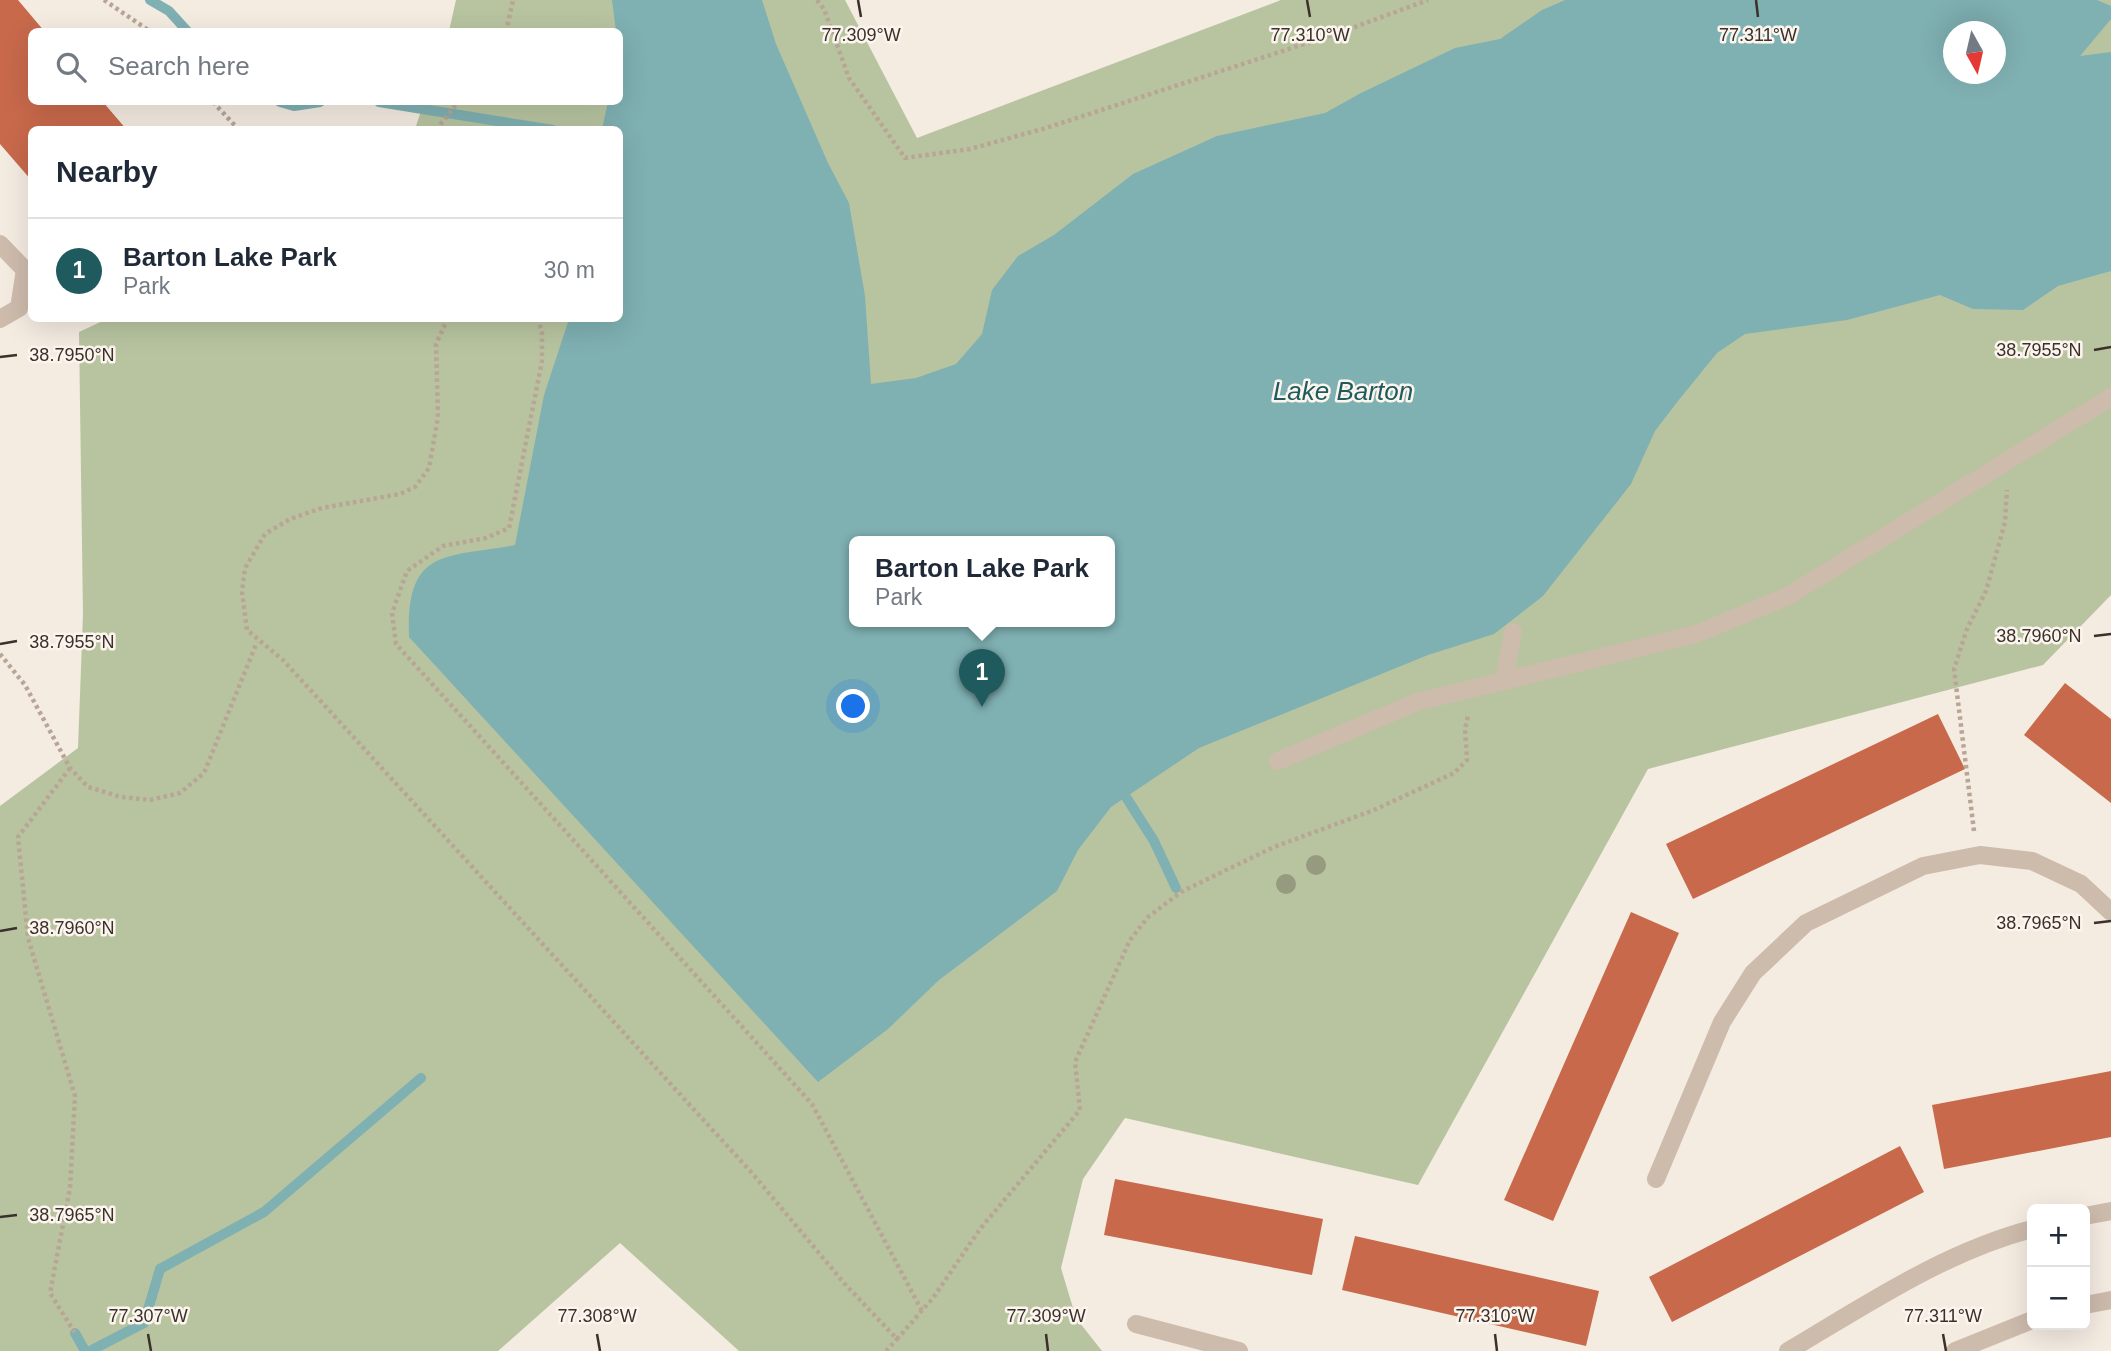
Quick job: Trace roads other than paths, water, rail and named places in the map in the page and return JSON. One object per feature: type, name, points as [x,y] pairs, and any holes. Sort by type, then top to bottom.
[{"type":"street","points":[[0,244],[25,270],[19,308],[0,319]]},
{"type":"street","points":[[1278,761],[1418,702],[1696,634],[1787,596],[2111,397]]},
{"type":"street","points":[[1504,680],[1513,632]]},
{"type":"street","points":[[1656,1179],[1722,1022],[1753,973],[1806,923],[1923,866],[1977,856],[2032,861],[2081,884],[2111,912]]},
{"type":"street","points":[[2090,1215],[2111,1212]]},
{"type":"street","points":[[1788,1351],[1912,1277],[2005,1236],[2027,1230]]},
{"type":"street","points":[[2090,1304],[2111,1300]]},
{"type":"street","points":[[1955,1351],[2027,1322]]},
{"type":"street","points":[[1136,1324],[1239,1351]]},
{"type":"water","name":"Lake Barton","points":[[612,0],[762,0],[776,44],[828,163],[849,203],[865,296],[871,384],[916,378],[956,364],[982,334],[992,290],[1018,256],[1054,235],[1133,174],[1217,136],[1325,113],[1455,48],[1500,39],[1542,10],[1565,0],[2097,0],[2111,6],[2111,19],[2080,56],[2111,52],[2111,271],[2058,286],[2023,310],[1973,309],[1940,295],[1847,320],[1745,334],[1717,353],[1678,401],[1655,431],[1631,484],[1543,596],[1494,634],[1428,655],[1199,748],[1111,807],[1078,850],[1057,891],[939,980],[888,1029],[818,1082],[409,637],[414,586],[423,572],[435,562],[450,556],[515,545],[544,395],[568,322],[623,322],[623,126],[603,126],[607,105],[623,105],[623,28],[616,28]]},
{"type":"waterway","points":[[150,0],[169,11],[184,28]]},
{"type":"waterway","points":[[290,105],[300,105]]},
{"type":"waterway","points":[[398,105],[528,126]]},
{"type":"waterway","points":[[1126,797],[1154,841],[1176,888]]},
{"type":"waterway","points":[[90,1351],[144,1323],[160,1269],[264,1212],[421,1078]]},
{"type":"waterway","points":[[75,1333],[85,1351]]},
{"type":"place","name":"Barton Lake Park","points":[[982,707]]}]
